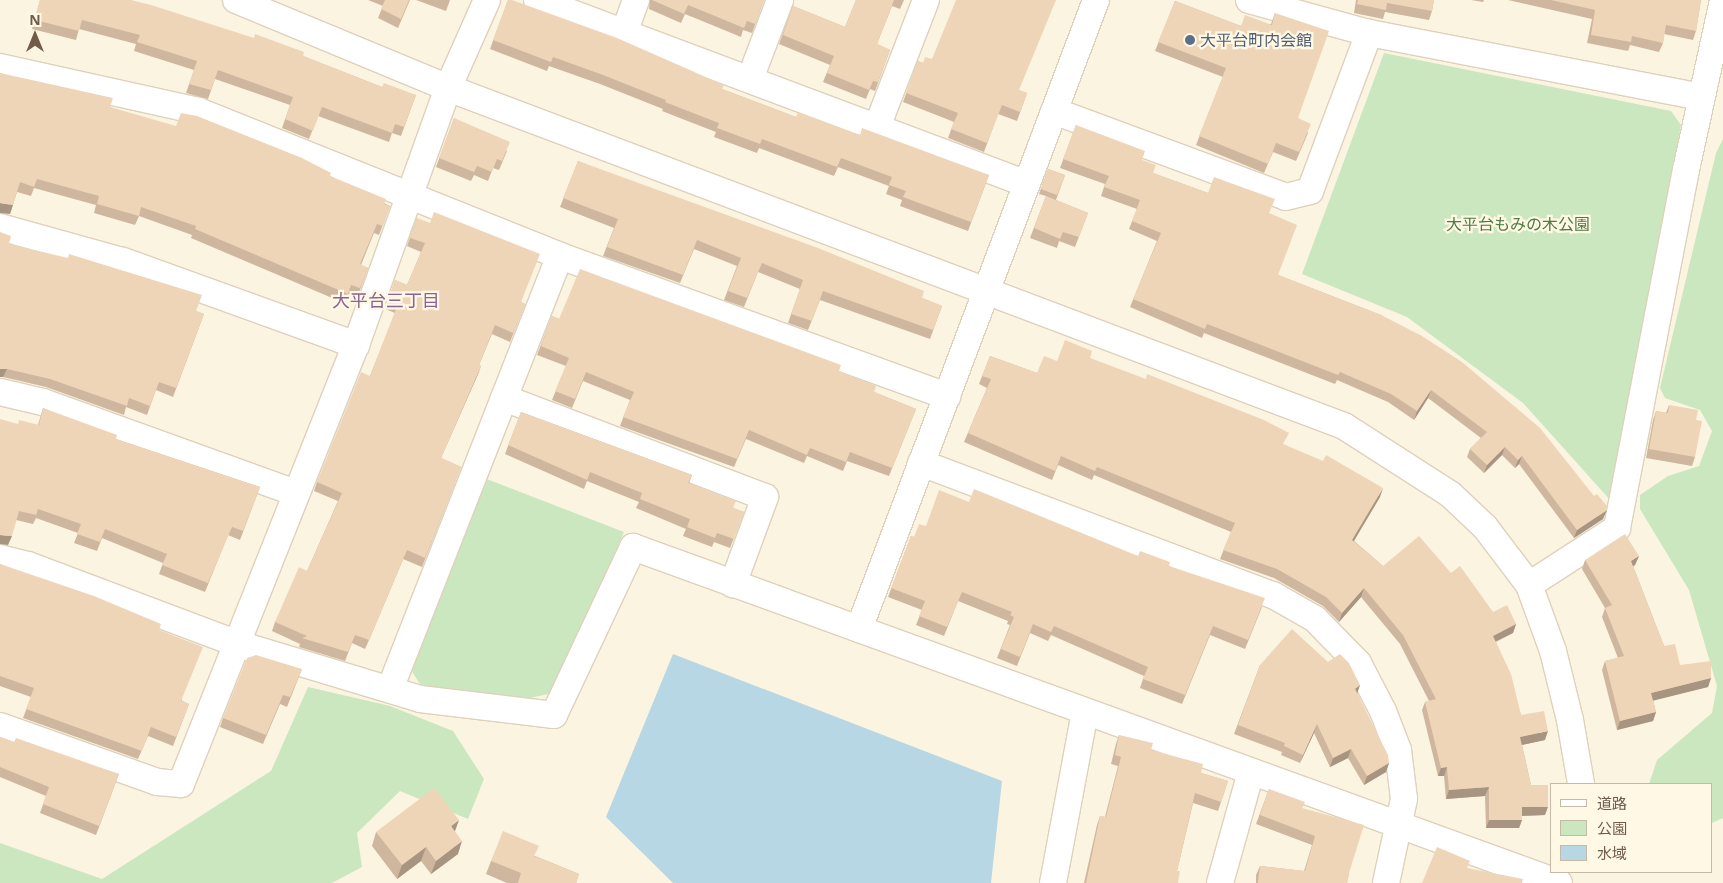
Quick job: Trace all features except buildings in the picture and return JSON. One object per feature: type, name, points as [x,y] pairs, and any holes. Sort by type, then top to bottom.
[{"type":"street","points":[[236,0],[448,88],[1344,426],[1450,494],[1485,527],[1528,584],[1552,651],[1570,720],[1581,783]]},
{"type":"street","points":[[0,726],[157,782],[181,784],[356,345],[448,88],[487,0]]},
{"type":"street","points":[[537,0],[1027,184]]},
{"type":"street","points":[[624,33],[636,0]]},
{"type":"street","points":[[750,80],[780,0]]},
{"type":"street","points":[[877,127],[926,0]]},
{"type":"street","points":[[858,629],[1096,0]]},
{"type":"street","points":[[1249,0],[1370,33],[1701,98]]},
{"type":"street","points":[[1528,584],[1617,528],[1701,98],[1723,0]]},
{"type":"street","points":[[1054,111],[1286,198],[1310,191],[1370,33]]},
{"type":"street","points":[[0,67],[198,112],[560,256],[947,396]]},
{"type":"street","points":[[0,227],[123,262],[356,345]]},
{"type":"street","points":[[390,689],[560,256]]},
{"type":"street","points":[[0,392],[43,402],[296,493]]},
{"type":"street","points":[[504,398],[765,497],[732,584]]},
{"type":"street","points":[[921,463],[1273,595],[1315,619],[1358,663],[1383,711],[1398,750],[1404,800],[1386,883]]},
{"type":"street","points":[[0,558],[28,565],[238,644],[420,698],[554,715],[633,547],[1559,883]]},
{"type":"street","points":[[1053,883],[1086,712]]},
{"type":"street","points":[[1220,883],[1251,772]]},
{"type":"green space","name":"大平台もみの木公園","points":[[1384,53],[1671,111],[1681,125],[1611,501],[1523,403],[1407,317],[1302,274]]},
{"type":"green space","points":[[1723,139],[1723,818],[1713,823],[1713,783],[1649,783],[1657,760],[1712,713],[1717,686],[1689,590],[1640,509],[1640,495],[1668,476],[1699,466],[1712,431],[1700,410],[1665,398],[1660,388],[1716,153]]},
{"type":"green space","points":[[484,478],[624,532],[553,693],[530,698],[449,690],[420,684],[409,667]]},
{"type":"green space","points":[[308,687],[390,706],[453,731],[484,779],[468,819],[400,791],[357,833],[362,867],[332,883],[0,883],[0,843],[102,879],[271,771]]},
{"type":"water","points":[[673,654],[1002,781],[991,883],[673,883],[606,817]]},
{"type":"place","name":"大平台町内会館","points":[[1190,40]]},
{"type":"district","name":"大平台三丁目","points":[[386,300]]}]
